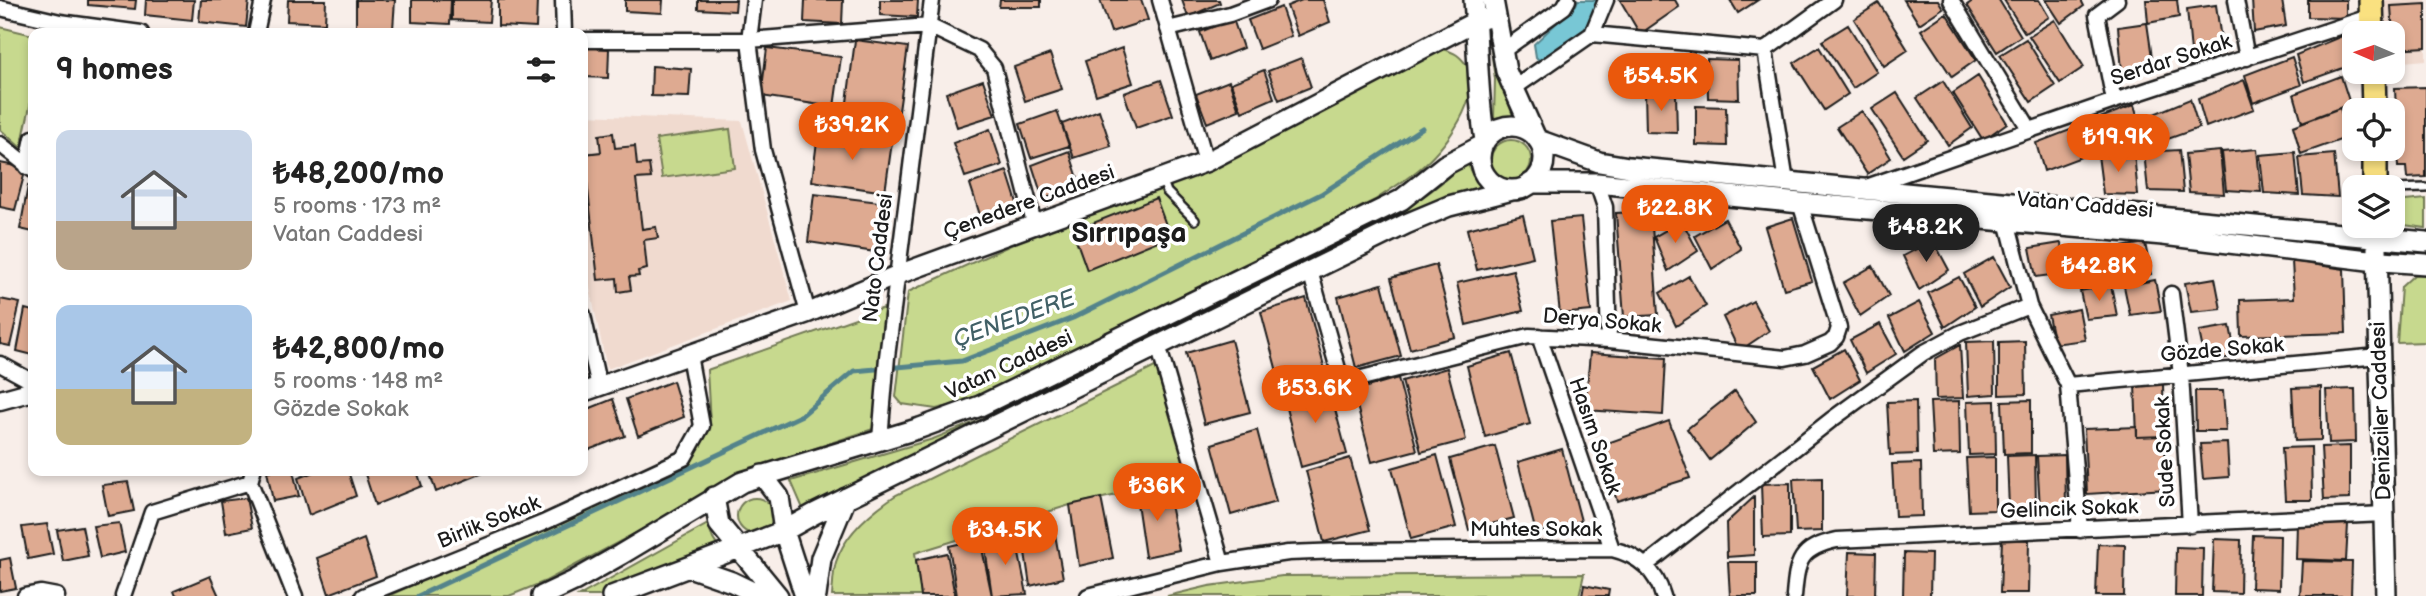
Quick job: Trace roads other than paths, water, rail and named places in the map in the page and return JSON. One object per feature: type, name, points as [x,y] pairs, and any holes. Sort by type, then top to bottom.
[{"type":"main road","points":[[1474,0],[1479,56],[1478,100],[1484,143],[1480,155],[1485,176],[1493,183],[1522,186],[1538,176],[1543,158],[1501,52],[1494,8]]},
{"type":"main road","name":"Vatan Caddesi","points":[[542,596],[620,555],[742,482],[920,428],[980,406],[1401,200],[1445,165],[1484,143],[1491,133],[1509,126],[1527,130],[1536,138],[1613,165],[2342,228]]},
{"type":"main road","name":"Vatan Caddesi","points":[[612,596],[784,531],[846,498],[1430,213],[1522,186],[1597,183],[2163,235],[2377,261],[2426,264]]},
{"type":"main road","name":"Vatan Caddesi","points":[[2405,237],[2426,242]]},
{"type":"main road","name":"Denizciler Caddesi","points":[[2376,238],[2386,596]]},
{"type":"main road","points":[[762,475],[779,497],[784,531],[805,596]]},
{"type":"main road","points":[[715,498],[719,524],[778,596]]},
{"type":"main road","points":[[816,596],[821,558],[846,498]]},
{"type":"main road","points":[[689,567],[732,582],[761,596]]},
{"type":"street","points":[[257,28],[263,0]]},
{"type":"street","points":[[563,0],[564,28]]},
{"type":"street","points":[[754,0],[749,40],[768,190],[808,313]]},
{"type":"street","name":"Nato Caddesi","points":[[880,439],[887,357],[932,0]]},
{"type":"street","points":[[1160,0],[1206,162]]},
{"type":"street","points":[[1168,29],[1230,14],[1268,0]]},
{"type":"street","points":[[1501,52],[1564,7],[1568,0]]},
{"type":"street","points":[[1514,88],[1592,34],[1606,0]]},
{"type":"street","points":[[1951,0],[2030,130]]},
{"type":"street","points":[[2114,101],[2097,15],[2117,0]]},
{"type":"street","points":[[2236,0],[2247,58]]},
{"type":"street","points":[[1592,34],[1765,50],[1828,2]]},
{"type":"street","points":[[0,8],[59,28]]},
{"type":"street","name":"Çenedere Caddesi","points":[[591,389],[808,313],[897,275],[1034,223],[1206,162],[1475,21],[1494,8]]},
{"type":"street","name":"Serdar Sokak","points":[[1864,188],[2114,101],[2372,16]]},
{"type":"street","points":[[588,40],[749,40],[929,26],[979,50],[994,68],[1034,223]]},
{"type":"street","points":[[1765,50],[1786,182]]},
{"type":"street","points":[[0,145],[28,166]]},
{"type":"street","points":[[1597,183],[1605,207],[1609,341]]},
{"type":"street","name":"Derya Sokak","points":[[1310,271],[1342,383],[1520,337],[1609,341],[1785,358],[1805,354],[1830,343],[1839,328],[1800,203]]},
{"type":"street","points":[[2007,221],[2029,306],[2068,385],[2080,530]]},
{"type":"street","name":"Sude Sokak","points":[[2171,293],[2181,374],[2190,525]]},
{"type":"street","points":[[1663,596],[1646,565],[1831,420],[1923,353],[1960,333],[2029,306]]},
{"type":"street","name":"Hasım Sokak","points":[[1539,336],[1612,549]]},
{"type":"street","points":[[1158,345],[1222,563]]},
{"type":"street","name":"Birlik Sokak","points":[[363,596],[543,523],[684,458],[702,426],[689,355]]},
{"type":"street","name":"Gözde Sokak","points":[[2068,385],[2379,356]]},
{"type":"street","points":[[588,361],[591,389]]},
{"type":"street","points":[[0,364],[28,379]]},
{"type":"street","points":[[0,400],[28,392]]},
{"type":"street","points":[[123,596],[152,512],[252,477],[295,596]]},
{"type":"street","name":"Gelincik Sokak","points":[[1794,596],[1799,560],[1818,544],[1837,540],[2384,514]]},
{"type":"street","name":"Muhtes Sokak","points":[[1088,596],[1222,563],[1314,551],[1612,549],[1626,553],[1646,565]]},
{"type":"street","points":[[26,596],[41,593],[57,596]]},
{"type":"lane","points":[[1161,178],[1167,192],[1195,220]]},
{"type":"lane","points":[[2405,189],[2426,188]]},
{"type":"water","points":[[1578,0],[1602,0],[1590,32],[1541,63],[1536,57],[1534,44],[1576,5]]},
{"type":"waterway","name":"ÇENEDERE","points":[[418,596],[802,415],[854,371],[962,361],[1073,318],[1321,194],[1422,128]]},
{"type":"district","name":"Sırrıpaşa","points":[[1129,233]]}]
